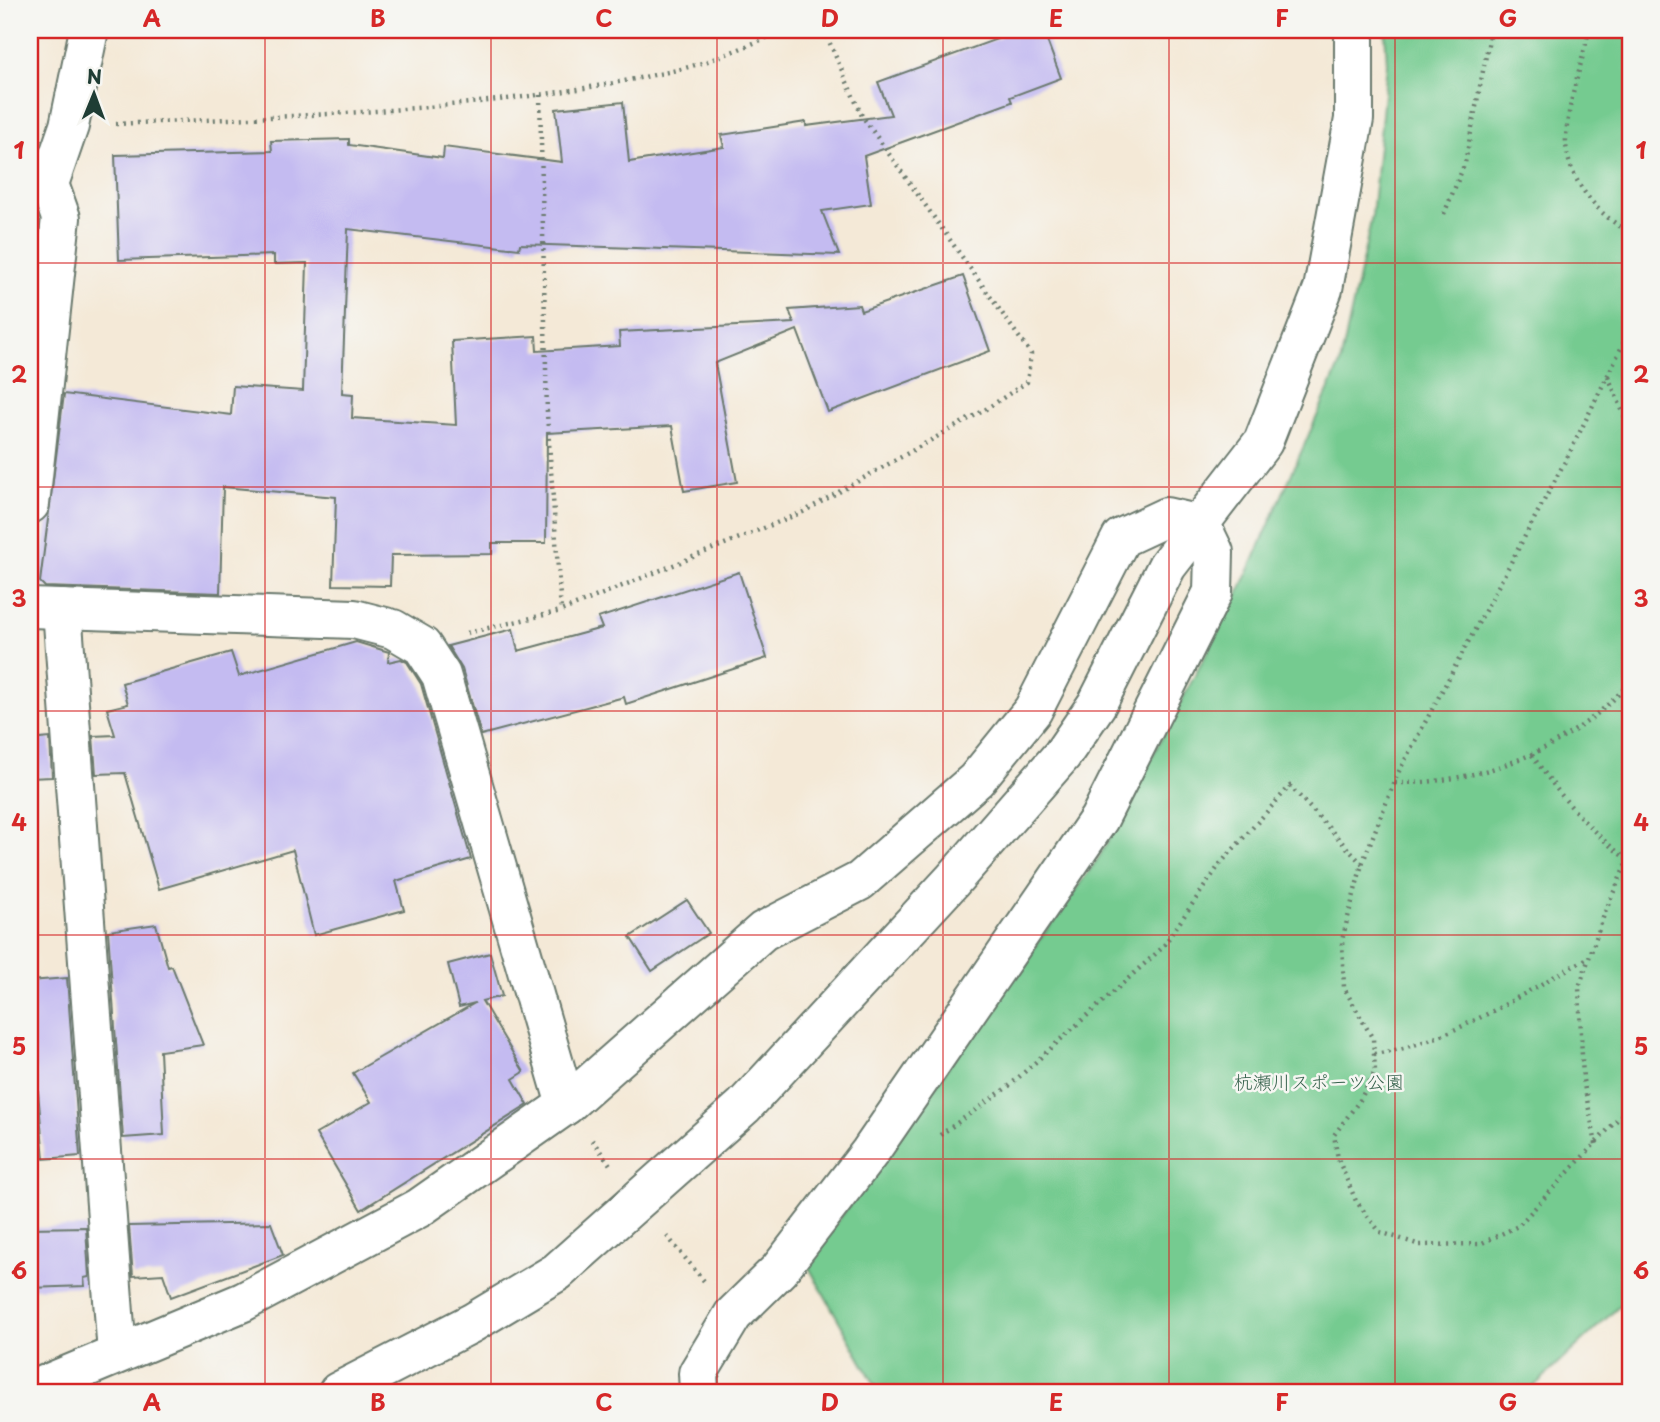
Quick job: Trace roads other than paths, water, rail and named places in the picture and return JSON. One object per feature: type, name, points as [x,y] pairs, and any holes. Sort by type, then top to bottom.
[{"type":"street","points":[[30,504],[61,218],[39,187],[69,127],[89,30]]},
{"type":"street","points":[[338,1392],[472,1323],[557,1272],[744,1106],[952,881],[1062,755],[1097,704],[1167,566],[1263,443],[1324,289],[1354,119],[1354,30]]},
{"type":"street","points":[[30,1391],[243,1302],[418,1208],[566,1105],[763,931],[860,881],[976,780],[1032,710],[1121,538],[1166,517],[1201,525]]},
{"type":"street","points":[[699,1392],[698,1373],[733,1315],[779,1270],[891,1122],[1098,819],[1213,593],[1214,551],[1201,525]]},
{"type":"street","points":[[117,1354],[46,609],[354,619],[393,629],[422,646],[441,675],[566,1105]]},
{"type":"park label","name":"杭瀬川スポーツ公園","points":[[1319,1082]]}]
